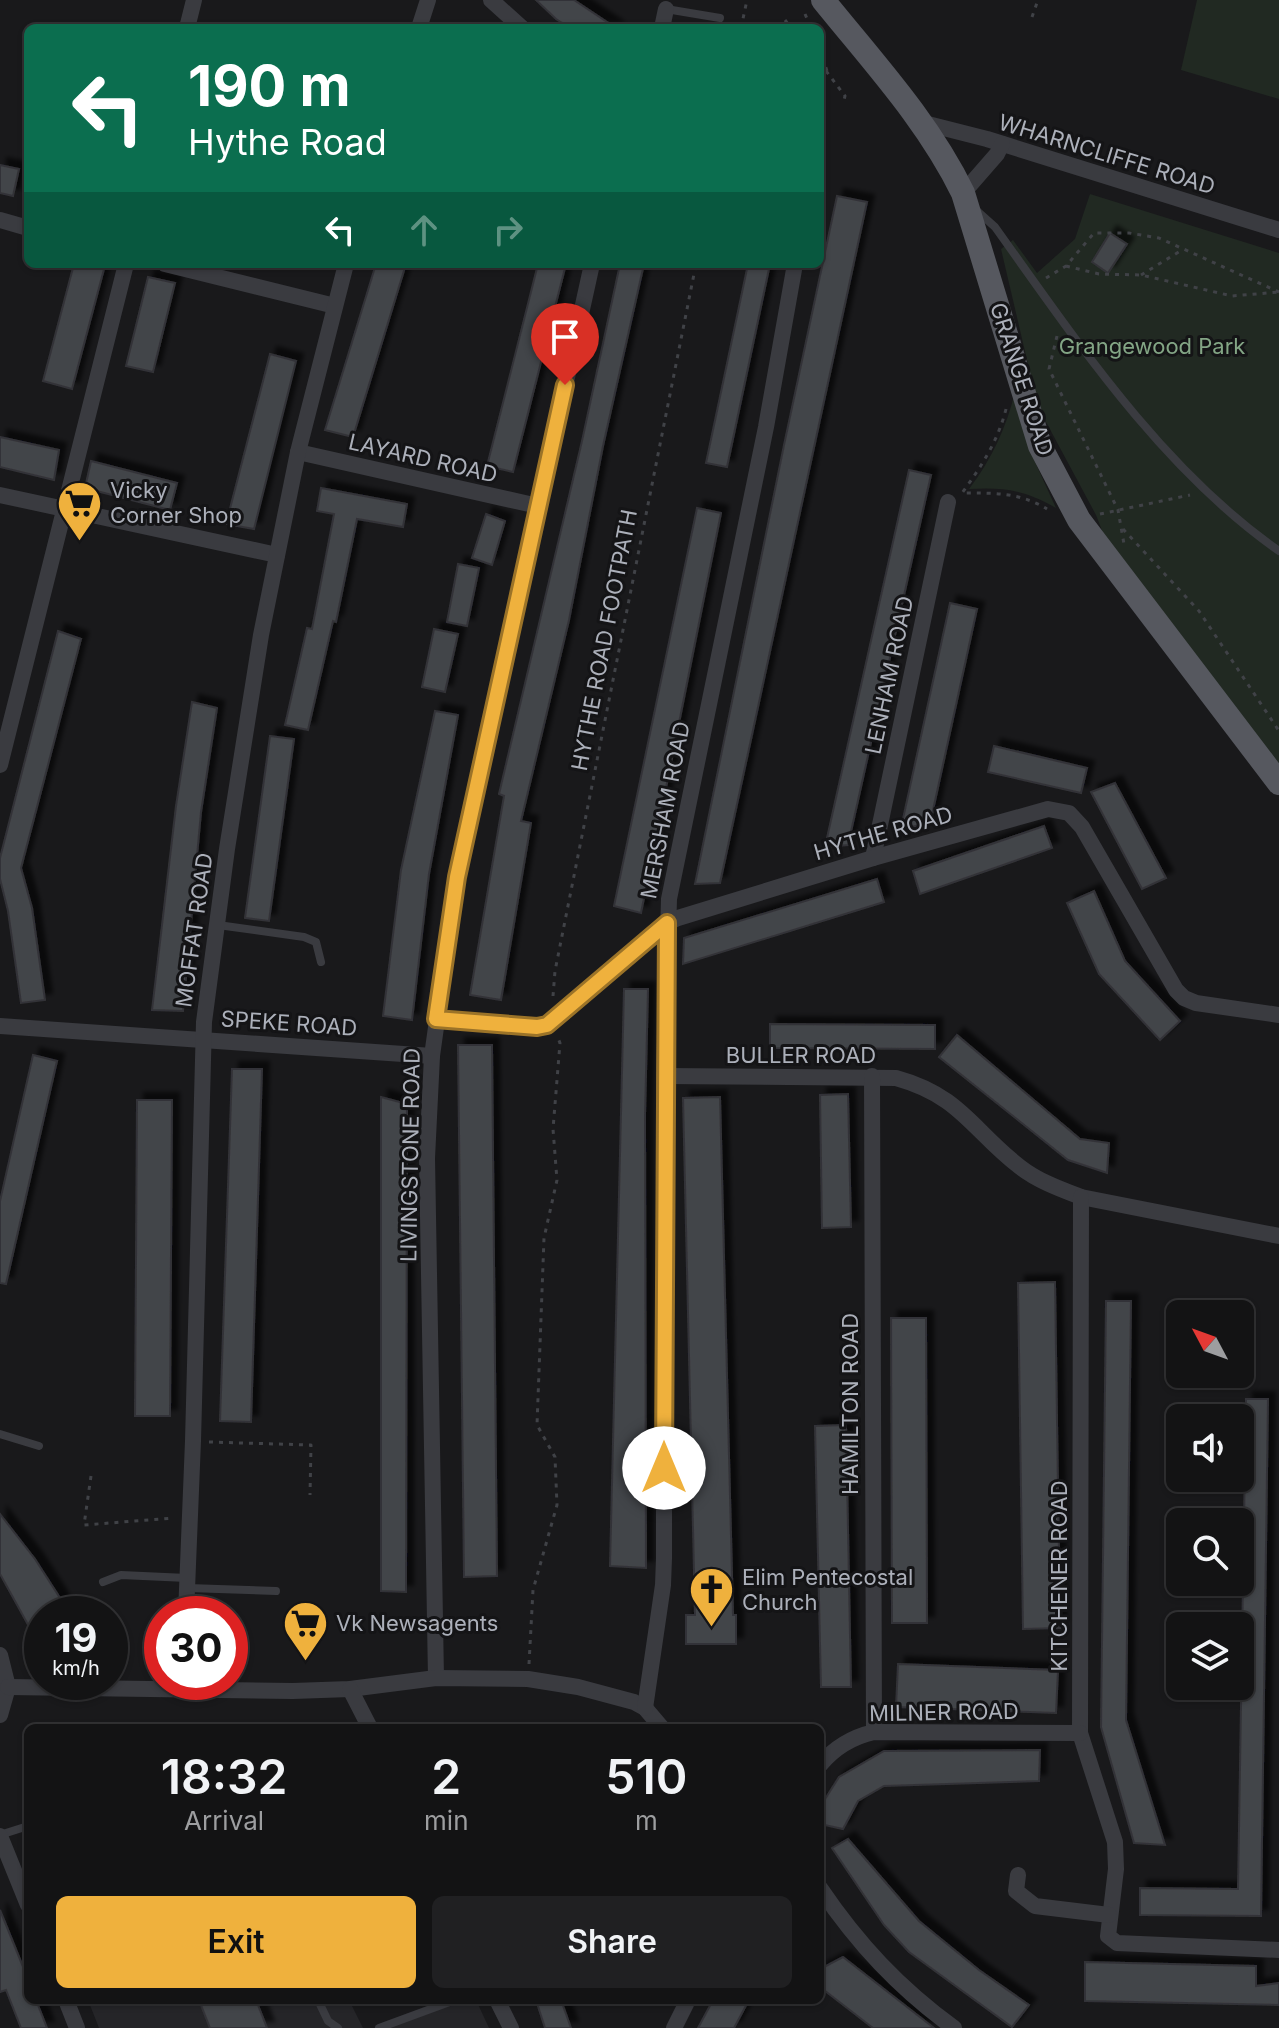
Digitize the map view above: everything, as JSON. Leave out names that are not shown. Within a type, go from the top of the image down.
[{"type":"main road","name":"GRANGE ROAD","points":[[823,0],[946,158],[965,197],[1040,446],[1079,520],[1279,783]]},
{"type":"street","points":[[188,24],[194,0]]},
{"type":"street","points":[[420,24],[428,0]]},
{"type":"street","points":[[491,0],[518,24]]},
{"type":"street","points":[[663,24],[666,9]]},
{"type":"street","name":"WHARNCLIFFE ROAD","points":[[920,122],[1002,144],[1279,230]]},
{"type":"street","points":[[965,197],[1002,144]]},
{"type":"street","points":[[0,220],[24,227]]},
{"type":"street","points":[[0,765],[6,723],[125,268]]},
{"type":"street","points":[[181,268],[335,306]]},
{"type":"street","name":"MOFFAT ROAD","points":[[187,1596],[204,1022],[240,763],[277,555],[298,452],[345,268]]},
{"type":"street","name":"LIVINGSTONE ROAD","points":[[436,1678],[427,1158],[436,1019],[457,877],[591,268]]},
{"type":"street","name":"MERSHAM ROAD","points":[[645,1708],[664,1558],[664,1076],[669,899],[766,427],[794,268]]},
{"type":"street","name":"LAYARD ROAD","points":[[298,452],[538,506]]},
{"type":"street","points":[[0,495],[277,555]]},
{"type":"street","name":"LENHAM ROAD","points":[[873,858],[948,502]]},
{"type":"street","name":"HYTHE ROAD","points":[[552,1022],[667,923],[687,914],[1048,809],[1069,813],[1082,827],[1176,990],[1184,998],[1196,1003],[1279,1015]]},
{"type":"street","points":[[436,1019],[537,1027],[552,1022]]},
{"type":"street","name":"SPEKE ROAD","points":[[0,1026],[432,1056]]},
{"type":"street","name":"BULLER ROAD","points":[[664,1076],[896,1078],[939,1094],[980,1128],[1019,1167],[1038,1179],[1081,1197],[1279,1236]]},
{"type":"street","name":"HAMILTON ROAD","points":[[872,1076],[874,1732]]},
{"type":"street","name":"KITCHENER ROAD","points":[[1081,1197],[1080,1733],[1115,1842],[1116,1869],[1108,1936],[1117,1943],[1279,1950]]},
{"type":"street","points":[[0,1655],[8,1687],[0,1715]]},
{"type":"street","points":[[248,1689],[350,1689],[436,1678],[528,1679],[603,1692],[645,1708],[659,1724]]},
{"type":"street","points":[[8,1687],[144,1685]]},
{"type":"street","points":[[350,1689],[368,1724]]},
{"type":"street","name":"MILNER ROAD","points":[[824,1760],[829,1753],[857,1736],[874,1732],[1080,1733]]},
{"type":"street","points":[[0,1836],[24,1895]]},
{"type":"street","points":[[1018,1875],[1016,1891],[1032,1904],[1109,1915]]},
{"type":"street","points":[[824,1893],[872,1958],[954,2028]]},
{"type":"street","points":[[68,2004],[77,2028]]},
{"type":"street","points":[[499,2004],[511,2028]]},
{"type":"street","points":[[674,2028],[686,2004]]},
{"type":"lane","points":[[666,9],[720,18]]},
{"type":"lane","points":[[965,197],[995,227],[1132,411],[1205,492],[1241,524],[1279,551]]},
{"type":"lane","points":[[218,925],[304,937],[316,942],[321,962]]},
{"type":"lane","points":[[0,1434],[39,1446]]},
{"type":"lane","points":[[103,1582],[121,1575],[276,1591]]},
{"type":"lane","points":[[0,1836],[24,1827]]},
{"type":"lane","points":[[320,2004],[328,2021],[338,2028]]},
{"type":"lane","points":[[379,2028],[444,2004]]},
{"type":"path","points":[[742,24],[747,0]]},
{"type":"path","points":[[1032,17],[1038,0]]},
{"type":"path","points":[[785,20],[788,24]]},
{"type":"path","points":[[824,58],[827,72]]},
{"type":"path","points":[[824,68],[845,96],[843,104]]},
{"type":"path","points":[[1036,284],[1066,266],[1094,233],[1129,233],[1159,238],[1279,292]]},
{"type":"path","points":[[1141,275],[1183,249]]},
{"type":"path","points":[[1066,266],[1099,274],[1141,275],[1232,296],[1279,292]]},
{"type":"path","name":"HYTHE ROAD FOOTPATH","points":[[528,1679],[533,1590],[557,1505],[555,1457],[537,1425],[544,1238],[557,1180],[553,1129],[560,1043],[551,1012],[555,971],[695,268]]},
{"type":"path","points":[[1061,317],[1049,369],[1118,510]]},
{"type":"path","points":[[1018,376],[1012,385],[1001,428],[980,469],[962,493],[994,493],[1028,498],[1058,515],[1079,520],[1205,492]]},
{"type":"path","points":[[1121,527],[1199,611],[1279,731]]},
{"type":"path","points":[[193,1441],[311,1445],[310,1495]]},
{"type":"path","points":[[91,1476],[84,1525],[155,1518],[190,1519]]},
{"type":"shaded area","points":[[90,2004],[351,2004],[363,2028],[99,2028]]},
{"type":"shaded area","points":[[435,2004],[478,2004],[489,2028],[375,2028]]},
{"type":"green space","points":[[1197,0],[1279,0],[1279,99],[1181,70]]},
{"type":"green space","name":"Grangewood Park","points":[[1090,194],[1279,253],[1279,768],[1108,546],[1096,515],[1038,407],[1001,249],[1013,240],[1037,273],[1075,239]]},
{"type":"green space","points":[[1015,392],[1030,451],[1056,508],[1014,491],[969,489],[997,443]]},
{"type":"building","points":[[536,0],[574,0],[610,24],[564,24]]},
{"type":"building","points":[[0,165],[19,169],[13,196],[0,193]]},
{"type":"building","points":[[837,196],[867,202],[720,883],[695,884],[784,445],[824,268]]},
{"type":"building","points":[[1110,233],[1127,244],[1108,273],[1092,262]]},
{"type":"building","points":[[73,268],[104,269],[72,389],[43,381]]},
{"type":"building","points":[[375,268],[405,268],[353,437],[325,430]]},
{"type":"building","points":[[537,268],[565,268],[513,472],[487,466]]},
{"type":"building","points":[[619,268],[643,268],[603,446],[569,620],[521,821],[531,823],[501,1000],[470,995],[504,796],[499,794]]},
{"type":"building","points":[[747,268],[769,268],[727,467],[706,463]]},
{"type":"building","points":[[148,277],[175,283],[153,372],[126,366]]},
{"type":"building","points":[[270,354],[296,361],[254,529],[226,524]]},
{"type":"building","points":[[0,437],[59,450],[54,480],[0,467]]},
{"type":"building","points":[[91,461],[177,483],[170,510],[85,488]]},
{"type":"building","points":[[909,470],[931,475],[848,845],[825,847]]},
{"type":"building","points":[[321,488],[407,504],[403,527],[357,519],[336,622],[333,621],[308,730],[285,725],[307,628],[312,629],[334,514],[317,511]]},
{"type":"building","points":[[697,508],[721,513],[641,913],[614,906]]},
{"type":"building","points":[[486,514],[505,521],[492,565],[472,558]]},
{"type":"building","points":[[458,564],[479,568],[467,626],[447,622]]},
{"type":"building","points":[[950,603],[977,609],[930,824],[901,828]]},
{"type":"building","points":[[434,629],[458,634],[445,692],[422,687]]},
{"type":"building","points":[[58,631],[81,639],[21,868],[32,908],[45,1000],[21,1003],[8,911],[0,879],[0,858]]},
{"type":"building","points":[[192,702],[217,708],[201,812],[183,1011],[152,1010],[176,806]]},
{"type":"building","points":[[435,711],[458,715],[429,874],[412,1020],[383,1016],[401,870]]},
{"type":"building","points":[[270,736],[294,739],[269,921],[245,918]]},
{"type":"building","points":[[994,746],[1087,768],[1081,793],[988,772]]},
{"type":"building","points":[[1115,783],[1166,878],[1142,889],[1091,792]]},
{"type":"building","points":[[1044,826],[1052,848],[920,894],[913,871]]},
{"type":"building","points":[[877,879],[884,902],[683,964],[684,938]]},
{"type":"building","points":[[1094,891],[1125,961],[1180,1021],[1160,1040],[1099,974],[1067,903]]},
{"type":"building","points":[[624,989],[648,989],[645,1116],[646,1568],[610,1566]]},
{"type":"building","points":[[770,1024],[935,1025],[935,1049],[770,1048]]},
{"type":"building","points":[[957,1035],[1080,1139],[1109,1143],[1107,1173],[1068,1160],[939,1057]]},
{"type":"building","points":[[458,1045],[492,1045],[497,1576],[464,1577]]},
{"type":"building","points":[[33,1055],[57,1061],[6,1284],[0,1283],[0,1201]]},
{"type":"building","points":[[232,1069],[262,1069],[251,1422],[220,1421]]},
{"type":"building","points":[[848,1094],[851,1227],[822,1228],[820,1095]]},
{"type":"building","points":[[381,1097],[407,1104],[406,1592],[381,1591]]},
{"type":"building","points":[[720,1097],[736,1644],[686,1644],[686,1615],[695,1615],[683,1098]]},
{"type":"building","points":[[137,1100],[172,1100],[170,1416],[135,1416]]},
{"type":"building","points":[[1055,1282],[1060,1628],[1023,1629],[1018,1283]]},
{"type":"building","points":[[1106,1301],[1131,1301],[1126,1720],[1165,1845],[1134,1843],[1101,1727]]},
{"type":"building","points":[[891,1318],[926,1318],[927,1623],[892,1623]]},
{"type":"building","points":[[1246,1399],[1268,1399],[1261,1916],[1140,1915],[1140,1888],[1238,1889],[1241,1700],[1254,1700],[1254,1612],[1243,1612],[1243,1596],[1254,1596],[1254,1508],[1244,1508],[1244,1492],[1254,1492],[1254,1404],[1246,1404]]},
{"type":"building","points":[[846,1425],[851,1687],[821,1687],[815,1426]]},
{"type":"building","points":[[0,1514],[59,1596],[24,1596],[24,1617],[0,1574]]},
{"type":"building","points":[[898,1664],[1058,1670],[1056,1713],[896,1707]]},
{"type":"building","points":[[1040,1750],[1039,1781],[884,1786],[858,1801],[843,1829],[824,1825],[824,1801],[839,1777],[884,1751]]},
{"type":"building","points":[[848,1839],[919,1921],[979,1970],[1029,2005],[1012,2027],[909,1952],[884,1925],[832,1848]]},
{"type":"building","points":[[0,1910],[24,1969],[24,2004],[38,2004],[47,2028],[21,2028],[6,1990],[0,1992]]},
{"type":"building","points":[[843,1957],[934,2028],[873,2028],[824,1990],[824,1967]]},
{"type":"building","points":[[1085,1962],[1256,1966],[1256,1986],[1279,1983],[1279,2005],[1085,2001]]},
{"type":"building","points":[[201,2004],[258,2004],[267,2028],[210,2028]]},
{"type":"building","points":[[537,2004],[562,2004],[571,2028],[545,2028]]},
{"type":"building","points":[[711,2004],[747,2004],[734,2028],[698,2028]]},
{"type":"place","name":"Vicky Corner Shop","points":[[79,542]]},
{"type":"place","name":"Elim Pentecostal Church","points":[[711,1629]]},
{"type":"place","name":"Vk Newsagents","points":[[305,1662]]},
{"type":"route","points":[[565,385],[457,877],[436,1019],[537,1027],[547,1025],[667,923],[664,1468]]}]
